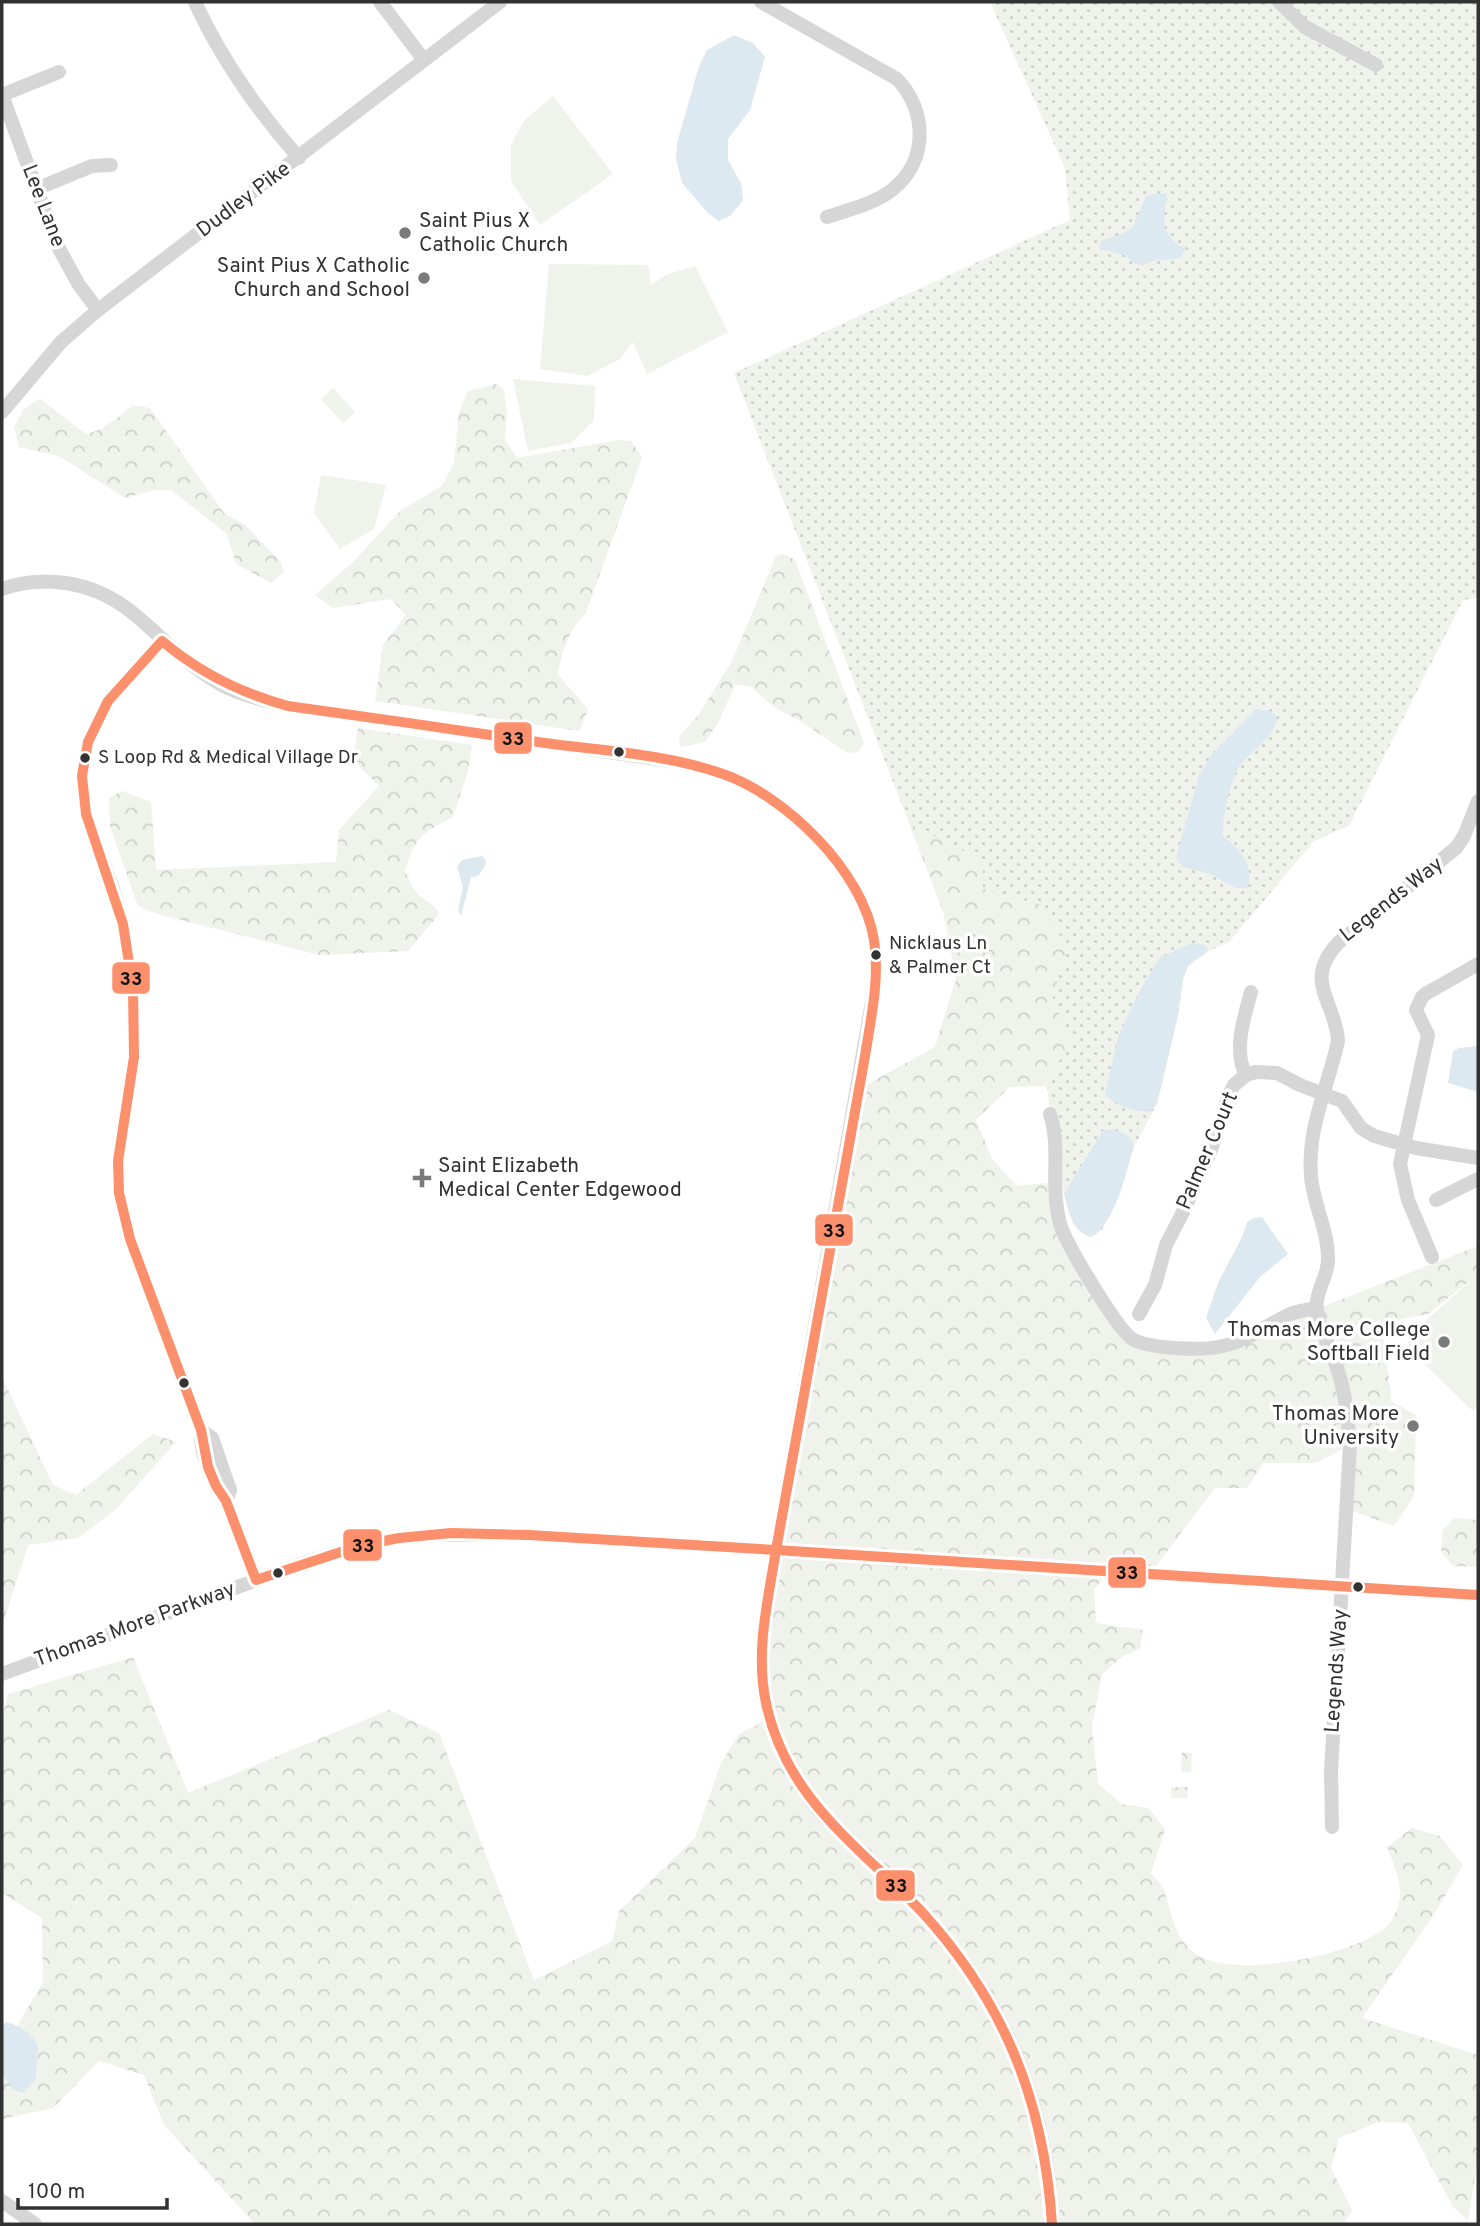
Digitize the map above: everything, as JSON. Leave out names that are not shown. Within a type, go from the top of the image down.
[{"type":"street","points":[[195,2],[211,37],[233,71],[299,158]]},
{"type":"street","points":[[380,2],[424,60]]},
{"type":"street","name":"Dudley Pike","points":[[2,412],[61,342],[98,310],[500,2]]},
{"type":"street","points":[[761,2],[897,79],[909,92],[918,111],[921,135],[919,149],[915,162],[903,180],[883,195],[827,218]]},
{"type":"street","points":[[1279,2],[1312,32],[1376,65]]},
{"type":"street","name":"Lee Lane","points":[[60,72],[2,95],[65,261],[98,310]]},
{"type":"street","points":[[36,189],[92,166],[111,165]]},
{"type":"street","points":[[2,589],[40,581],[62,582],[98,592],[125,607],[213,680],[241,693],[288,706],[664,760],[726,775],[764,794],[799,821],[845,874],[870,922],[875,947],[875,985],[762,1632],[761,1665],[769,1719],[789,1768],[818,1810],[930,1922],[974,1977],[999,2018],[1033,2104],[1049,2187],[1052,2224]]},
{"type":"street","points":[[162,640],[108,701],[88,742],[82,776],[86,814],[123,924],[133,989],[134,1057],[118,1161],[119,1193],[130,1239],[201,1430],[200,1442],[218,1492],[226,1501],[256,1580]]},
{"type":"street","name":"Legends Way","points":[[1332,1827],[1331,1771],[1350,1445],[1347,1407],[1338,1371],[1319,1323],[1316,1308],[1328,1259],[1310,1173],[1312,1138],[1338,1041],[1338,1032],[1321,982],[1323,965],[1328,954],[1357,927],[1456,848],[1464,836],[1478,801]]},
{"type":"street","points":[[1432,1257],[1401,1176],[1400,1154],[1405,1145],[1429,1035],[1416,1010],[1427,993],[1478,964]]},
{"type":"street","points":[[1246,1075],[1240,1060],[1251,992]]},
{"type":"street","name":"Palmer Court","points":[[1139,1314],[1155,1285],[1166,1245],[1184,1212],[1211,1150],[1228,1096],[1234,1085],[1246,1075],[1256,1072],[1277,1073],[1342,1101],[1365,1132],[1405,1145],[1478,1158]]},
{"type":"street","points":[[1050,1114],[1056,1149],[1056,1206],[1061,1226],[1074,1254],[1130,1337],[1162,1346],[1217,1348],[1242,1340],[1292,1314],[1316,1308]]},
{"type":"street","points":[[1436,1200],[1478,1179]]},
{"type":"street","name":"Thomas More Parkway","points":[[2,1674],[303,1563],[369,1543],[423,1535],[525,1535],[1478,1595]]},
{"type":"street","points":[[2,2201],[35,2224]]},
{"type":"green space","points":[[990,2],[1478,2],[1478,598],[1463,600],[1349,826],[1314,841],[1229,942],[1208,951],[1188,966],[1157,1104],[1135,1145],[1110,1215],[1101,1231],[1091,1237],[1083,1234],[1073,1224],[1064,1194],[1050,1114],[1045,1065],[1007,1075],[734,373],[1070,220],[1065,168]]},
{"type":"green space","points":[[553,96],[613,174],[540,225],[511,181],[511,145],[524,121]]},
{"type":"green space","points":[[549,264],[648,265],[651,285],[668,274],[695,266],[728,332],[647,374],[633,342],[620,359],[587,376],[540,369]]},
{"type":"green space","points":[[513,379],[595,386],[594,420],[571,443],[528,451]]},
{"type":"green space","points":[[496,384],[504,390],[507,414],[505,440],[517,458],[619,440],[631,441],[642,457],[586,613],[571,633],[560,665],[558,674],[588,710],[579,731],[375,701],[383,645],[406,615],[391,599],[333,608],[315,595],[352,563],[401,510],[442,486],[454,463],[459,412],[468,391]]},
{"type":"green space","points":[[333,388],[355,412],[343,423],[321,399]]},
{"type":"green space","points":[[40,399],[86,434],[105,426],[133,405],[150,408],[224,513],[245,525],[280,561],[284,571],[271,583],[236,564],[227,534],[171,490],[154,490],[125,498],[59,456],[19,447],[14,427],[24,409]]},
{"type":"green space","points":[[321,475],[386,485],[374,529],[340,549],[314,513]]},
{"type":"green space","points":[[785,554],[795,560],[864,743],[858,752],[847,753],[802,722],[774,707],[750,686],[735,685],[718,723],[705,742],[680,747],[679,737],[699,714],[732,661],[776,556]]},
{"type":"green space","points":[[358,728],[472,745],[468,771],[453,817],[422,836],[413,849],[405,870],[415,891],[439,914],[408,951],[319,955],[157,914],[138,906],[110,826],[109,798],[122,791],[151,802],[156,870],[336,862],[339,830],[379,786],[353,760]]},
{"type":"green space","points":[[909,823],[983,861],[983,889],[1042,905],[1067,947],[1052,1000],[1071,1037],[1047,1086],[1010,1087],[976,1120],[992,1159],[1017,1186],[1056,1182],[1061,1226],[1130,1337],[1217,1348],[1478,1246],[1477,1275],[1428,1314],[1381,1323],[1392,1402],[1416,1415],[1414,1496],[1394,1526],[1347,1509],[1350,1445],[1316,1463],[1263,1463],[1247,1488],[1215,1488],[1150,1574],[1108,1572],[1094,1589],[1096,1623],[1143,1630],[1140,1649],[1124,1655],[1102,1674],[1092,1726],[1098,1784],[1122,1804],[1148,1808],[1165,1829],[1151,1873],[1164,1890],[1180,1936],[1192,1951],[1201,1957],[1219,1963],[1268,1964],[1324,1954],[1371,1937],[1389,1924],[1400,1897],[1398,1880],[1387,1847],[1412,1828],[1440,1836],[1463,1865],[1433,1916],[1362,2018],[1478,2055],[1478,2160],[1468,2221],[1453,2207],[1408,2123],[1378,2122],[1339,2138],[1331,2168],[1352,2210],[1344,2224],[255,2224],[164,2125],[144,2075],[99,2061],[53,2108],[2,2119],[2,2048],[43,1982],[42,1918],[2,1893],[2,1720],[8,1694],[133,1657],[188,1793],[389,1710],[439,1733],[534,1980],[612,1941],[619,1911],[695,1838],[721,1763],[739,1734],[769,1719],[761,1665],[857,1090],[935,1047],[956,979],[943,911]]},
{"type":"green space","name":"Thomas More College Softball Field","points":[[1477,1275],[1478,1406],[1473,1411],[1409,1349],[1409,1336]]},
{"type":"green space","points":[[2,1377],[53,1485],[76,1495],[153,1434],[176,1442],[115,1510],[78,1538],[28,1545],[2,1626]]},
{"type":"green space","points":[[1454,1518],[1478,1520],[1478,1567],[1453,1566],[1441,1552],[1443,1530]]},
{"type":"green space","points":[[1182,1752],[1192,1753],[1191,1772],[1181,1771]]},
{"type":"green space","points":[[1171,1787],[1188,1787],[1187,1798],[1171,1798]]},
{"type":"shaded area","points":[[734,35],[753,43],[765,57],[750,110],[728,139],[728,160],[741,183],[743,200],[730,216],[719,221],[708,213],[682,183],[676,159],[677,143],[699,66],[707,50]]},
{"type":"shaded area","points":[[1167,194],[1164,220],[1167,232],[1185,249],[1180,258],[1152,261],[1143,265],[1136,264],[1124,255],[1100,249],[1101,241],[1132,228],[1146,196]]},
{"type":"shaded area","points":[[1256,709],[1271,711],[1277,718],[1271,733],[1236,771],[1228,799],[1222,835],[1240,852],[1249,872],[1247,888],[1236,888],[1208,873],[1183,867],[1176,858],[1199,775],[1212,754]]},
{"type":"shaded area","points":[[482,856],[486,860],[485,866],[478,876],[471,877],[461,916],[458,910],[463,887],[457,867],[462,860]]},
{"type":"shaded area","points":[[1192,943],[1205,945],[1208,951],[1188,966],[1183,979],[1178,1015],[1157,1104],[1149,1112],[1125,1107],[1105,1094],[1119,1034],[1159,958]]},
{"type":"shaded area","points":[[1478,1046],[1478,1092],[1448,1083],[1453,1051]]},
{"type":"shaded area","points":[[1103,1130],[1122,1132],[1134,1145],[1113,1209],[1100,1230],[1091,1237],[1075,1225],[1064,1194]]},
{"type":"shaded area","points":[[1262,1217],[1288,1254],[1260,1277],[1215,1334],[1206,1318],[1218,1283],[1247,1222]]},
{"type":"shaded area","points":[[6,2022],[25,2031],[38,2047],[36,2079],[23,2093],[16,2091],[2,2075],[2,2024]]},
{"type":"transit line","name":"33","points":[[162,641],[221,681],[288,706],[635,754],[723,774],[772,800],[796,818],[818,839],[855,888],[867,914],[876,954],[872,1013],[776,1550],[451,1533],[362,1545],[256,1580],[226,1501],[208,1467],[201,1430],[130,1239],[119,1193],[118,1161],[134,1057],[133,989],[123,924],[86,814],[82,776],[88,742],[108,701],[162,641]]},
{"type":"transit line","name":"33","points":[[776,1550],[1478,1595]]},
{"type":"transit line","name":"33","points":[[776,1550],[762,1645],[763,1684],[776,1737],[790,1767],[808,1794],[850,1842],[922,1912],[976,1982],[997,2019],[1015,2056],[1029,2096],[1048,2179],[1052,2224]]},
{"type":"place","name":"Saint Pius X Catholic Church","points":[[405,233]]},
{"type":"place","name":"Saint Pius X Catholic Church and School","points":[[424,278]]},
{"type":"place","name":"S Loop Rd & Medical Village Dr","points":[[85,758]]},
{"type":"place","name":"Nicklaus Ln & Palmer Ct","points":[[876,955]]},
{"type":"place","name":"Saint Elizabeth Medical Center Edgewood","points":[[422,1178]]},
{"type":"place","name":"Thomas More College Softball Field","points":[[1444,1342]]},
{"type":"place","name":"Thomas More University","points":[[1413,1426]]}]
